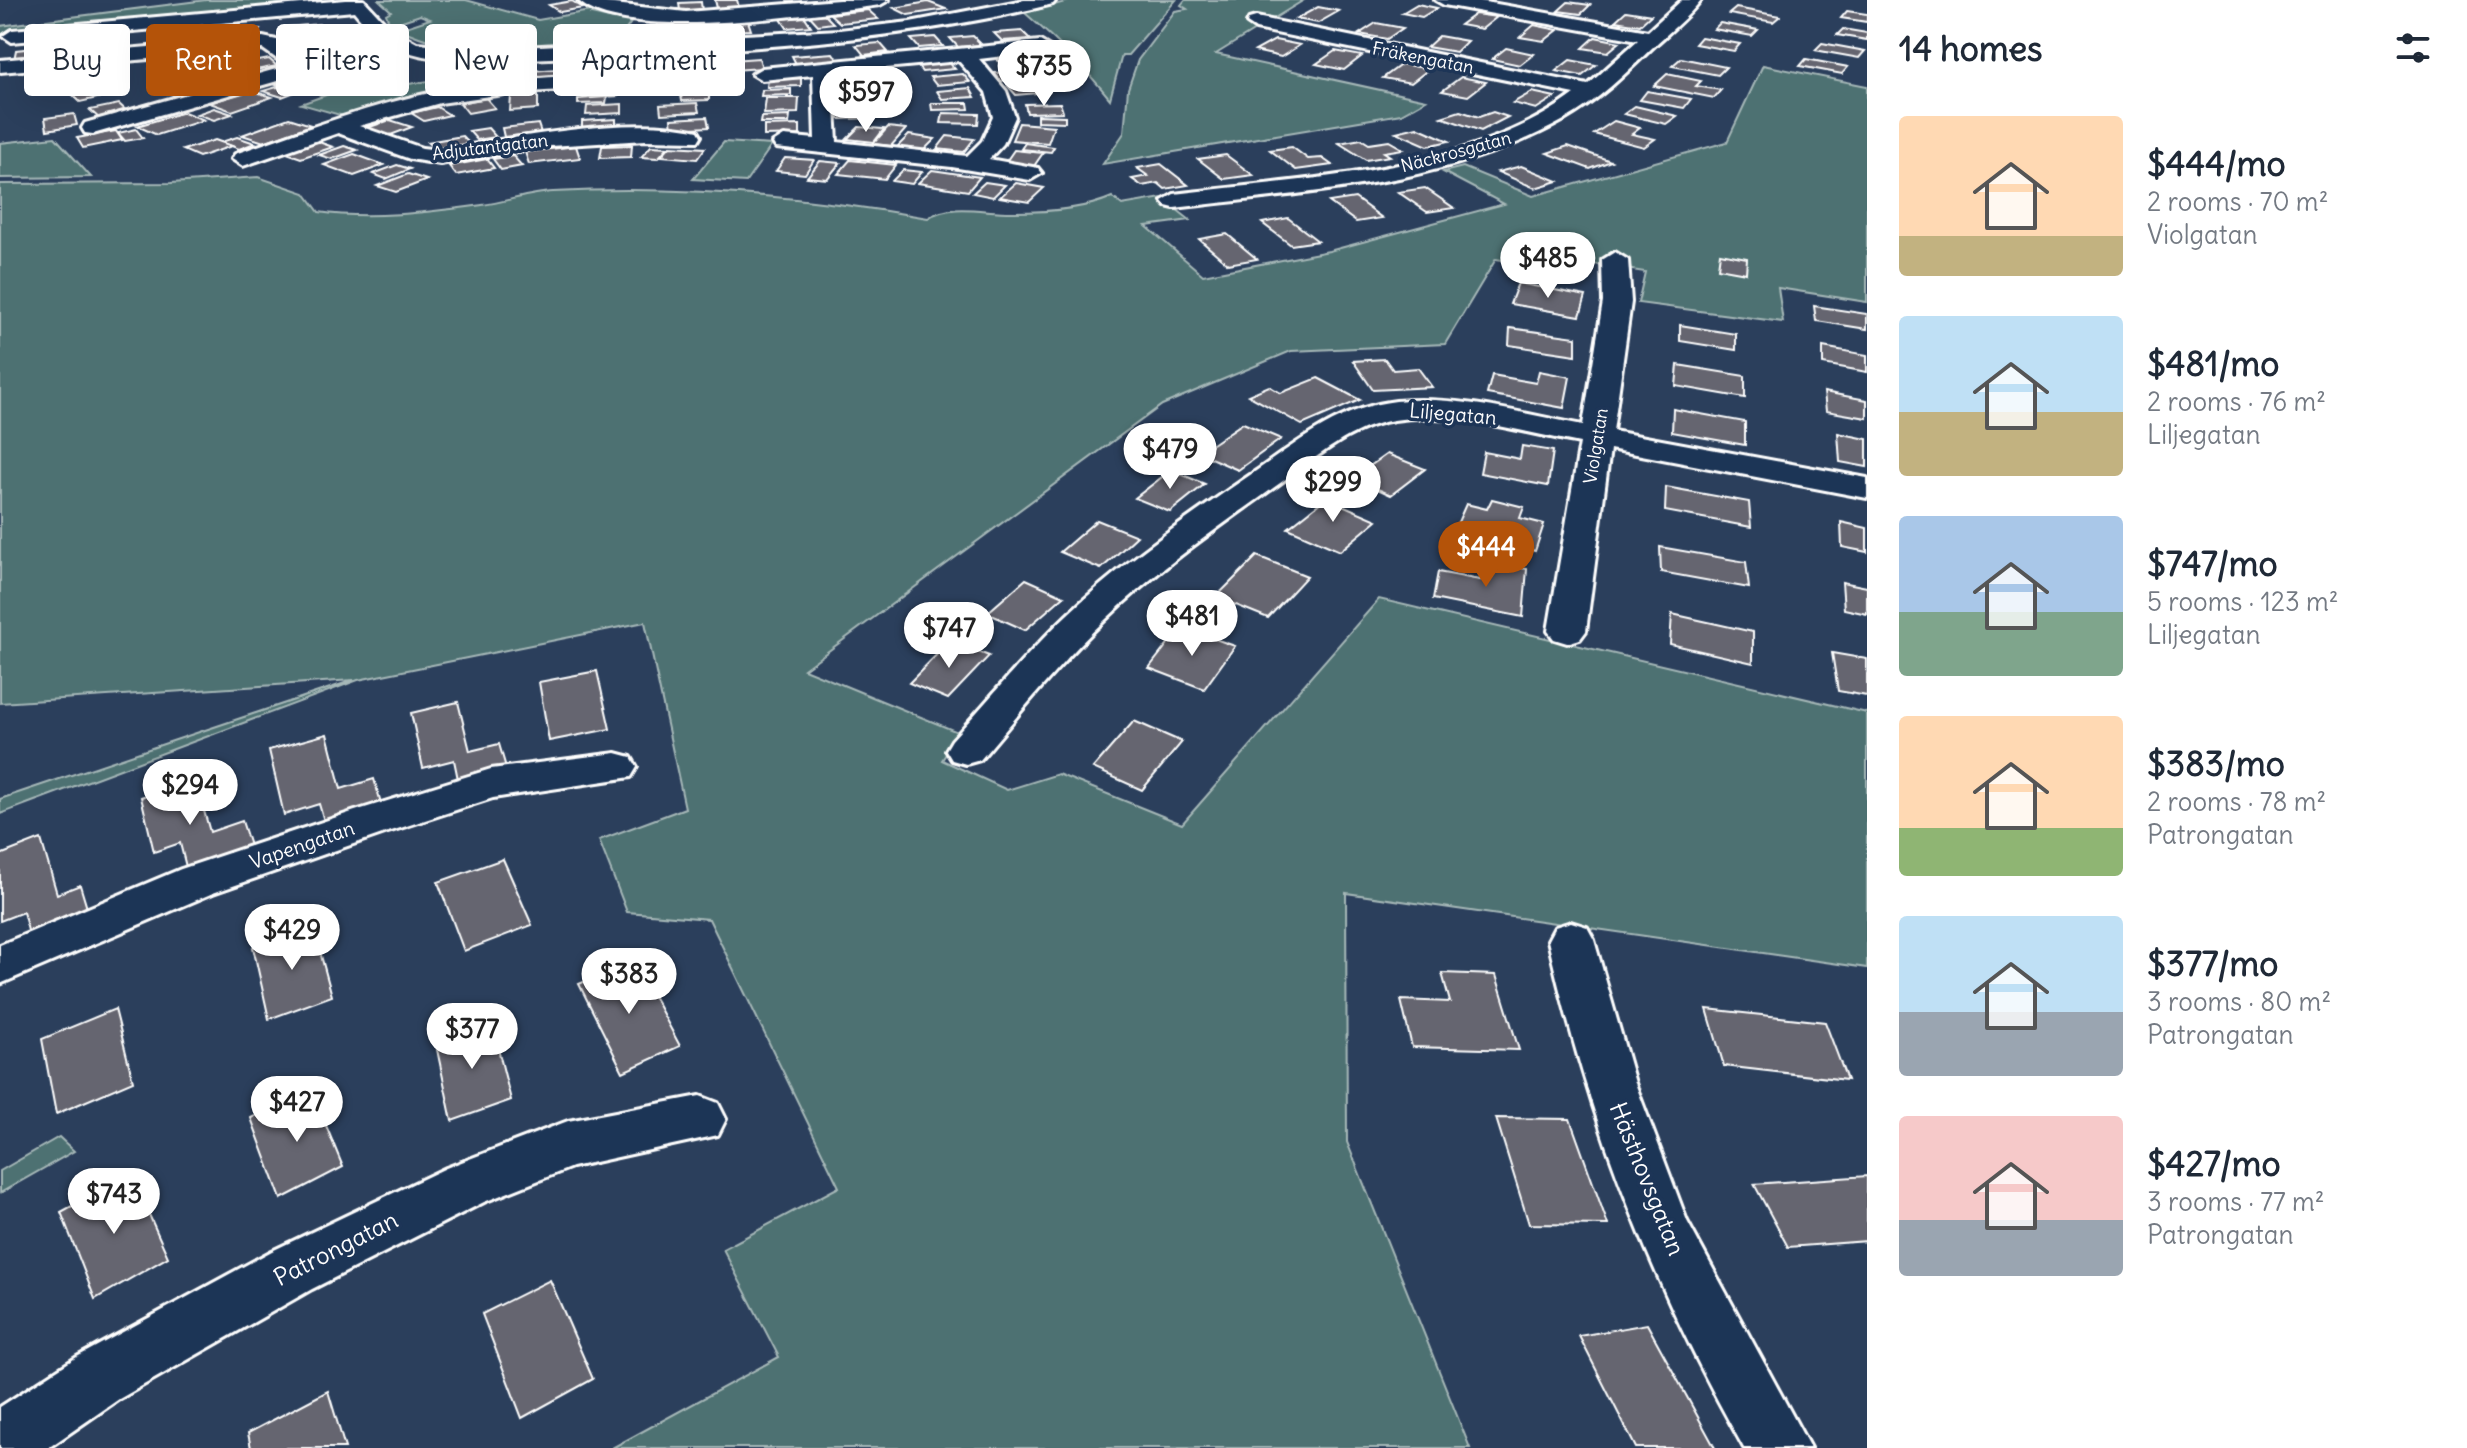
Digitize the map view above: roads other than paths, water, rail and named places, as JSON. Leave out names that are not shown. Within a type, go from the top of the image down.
[{"type":"street","points":[[587,0],[604,8],[639,16],[880,0]]},
{"type":"street","points":[[745,41],[887,31],[1014,3],[1047,0]]},
{"type":"street","points":[[1444,0],[1650,37]]},
{"type":"street","name":"Näckrosgatan","points":[[1174,201],[1376,173],[1462,154],[1541,125],[1589,91],[1692,0]]},
{"type":"street","points":[[0,38],[356,2],[388,39],[438,53],[483,55],[553,52]]},
{"type":"street","points":[[757,6],[769,39]]},
{"type":"street","points":[[136,71],[151,23]]},
{"type":"street","name":"Fräkengatan","points":[[1256,23],[1589,91]]},
{"type":"street","points":[[887,31],[911,58]]},
{"type":"street","points":[[0,66],[136,71],[270,43],[276,48]]},
{"type":"street","points":[[762,74],[823,71],[911,58],[1040,47]]},
{"type":"street","points":[[964,54],[996,91],[1004,117],[992,144],[973,163]]},
{"type":"street","points":[[136,71],[176,106]]},
{"type":"street","points":[[823,71],[826,146]]},
{"type":"street","points":[[93,128],[276,76]]},
{"type":"street","points":[[243,159],[387,110],[451,95],[553,85]]},
{"type":"street","points":[[646,96],[648,118]]},
{"type":"street","name":"Adjutantgatan","points":[[339,126],[418,154],[440,157],[550,139],[648,118],[690,136]]},
{"type":"street","points":[[784,143],[973,163],[1030,173]]},
{"type":"street","name":"Violgatan","points":[[1567,631],[1617,302],[1615,260]]},
{"type":"street","name":"Liljegatan","points":[[966,750],[1058,645],[1095,609],[1208,519],[1331,433],[1372,415],[1428,409],[1598,435],[1867,488]]},
{"type":"street","name":"Vapengatan","points":[[0,965],[197,881],[370,822],[491,784],[616,767]]},
{"type":"street","name":"Hästhovsgatan","points":[[1571,940],[1594,1040],[1661,1225],[1736,1374],[1779,1448]]},
{"type":"street","name":"Patrongatan","points":[[0,1444],[98,1378],[278,1278],[465,1185],[568,1144],[700,1119]]}]
